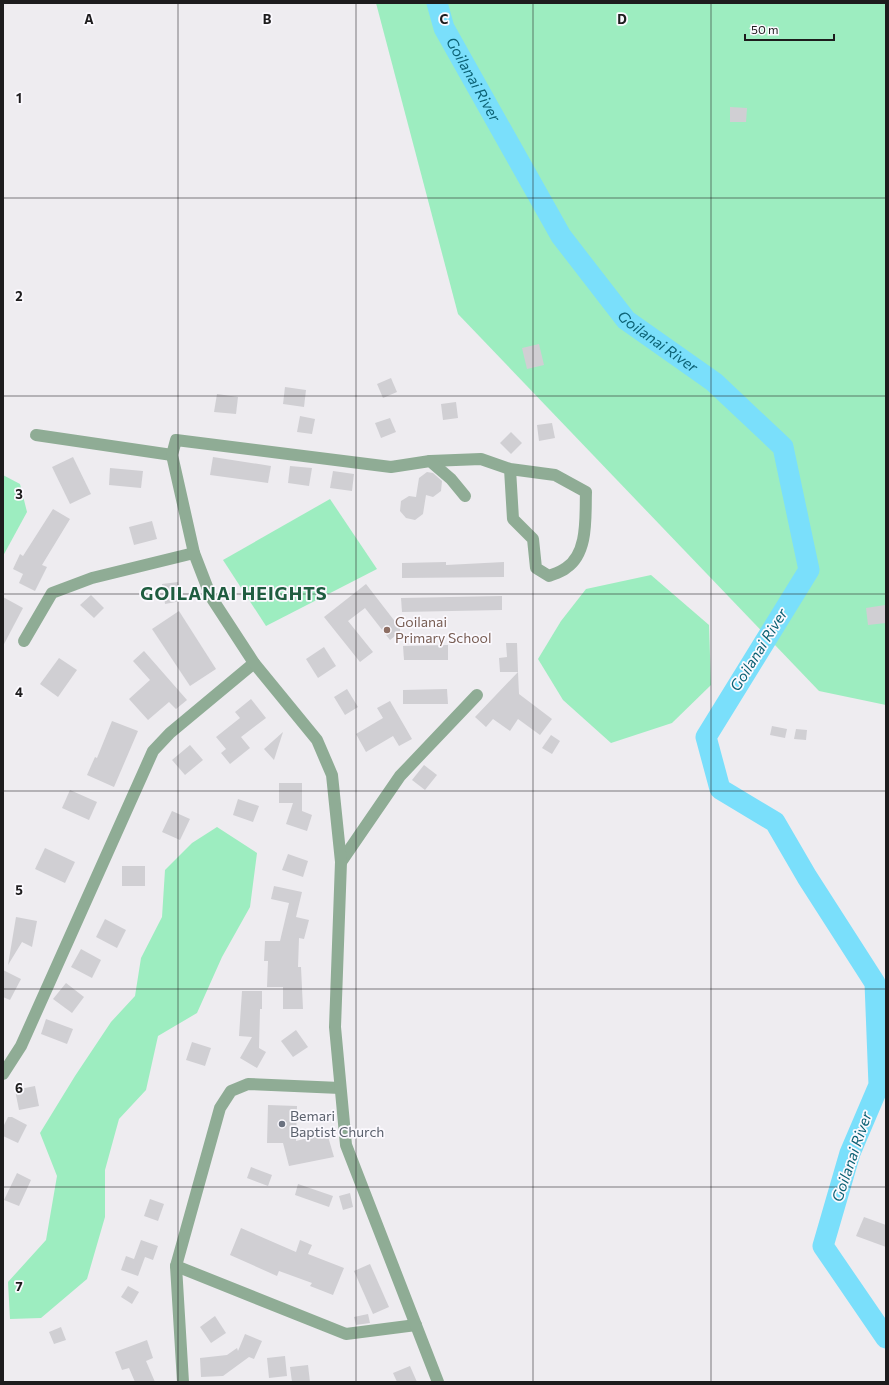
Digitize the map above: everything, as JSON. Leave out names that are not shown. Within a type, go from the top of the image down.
[{"type":"street","points":[[36,435],[172,455]]},
{"type":"street","points":[[438,1382],[346,1145],[334,1027],[341,862],[332,775],[317,740],[254,663],[211,597],[194,553],[172,455],[176,440],[391,468],[430,461],[481,459],[510,469],[555,475],[586,492],[584,527],[579,554],[567,568],[549,576],[536,568],[533,539],[513,519],[510,469]]},
{"type":"street","points":[[430,461],[451,479],[465,496]]},
{"type":"street","points":[[24,641],[52,593],[92,578],[194,553]]},
{"type":"street","points":[[3,1074],[21,1046],[153,751],[170,733],[254,663]]},
{"type":"street","points":[[341,862],[400,776],[477,695]]},
{"type":"street","points":[[183,1382],[176,1266],[220,1108],[231,1091],[248,1084],[340,1088]]},
{"type":"street","points":[[176,1266],[346,1334],[416,1325]]},
{"type":"green space","points":[[376,3],[886,3],[886,705],[819,691],[458,314]]},
{"type":"green space","points":[[3,475],[20,484],[27,512],[3,556]]},
{"type":"green space","points":[[330,499],[377,569],[266,626],[223,560]]},
{"type":"green space","points":[[651,575],[709,625],[711,685],[672,723],[611,743],[563,700],[538,659],[561,621],[586,589]]},
{"type":"green space","points":[[217,827],[257,853],[250,907],[222,957],[197,1013],[158,1036],[146,1090],[119,1119],[105,1170],[105,1217],[87,1279],[41,1318],[10,1319],[8,1282],[46,1240],[57,1176],[40,1133],[75,1076],[111,1022],[135,996],[141,958],[162,917],[165,870],[192,843]]},
{"type":"building","points":[[730,107],[747,108],[746,122],[730,122]]},
{"type":"building","points":[[539,344],[544,365],[527,369],[522,348]]},
{"type":"building","points":[[391,378],[397,392],[383,398],[377,384]]},
{"type":"building","points":[[285,387],[306,390],[304,407],[283,404]]},
{"type":"building","points":[[217,394],[238,397],[236,414],[214,412]]},
{"type":"building","points":[[456,402],[458,418],[443,420],[441,404]]},
{"type":"building","points":[[300,416],[315,419],[312,434],[297,432]]},
{"type":"building","points":[[390,418],[396,432],[381,438],[375,423]]},
{"type":"building","points":[[552,423],[555,438],[539,441],[537,425]]},
{"type":"building","points":[[511,432],[522,443],[511,454],[500,443]]},
{"type":"building","points":[[73,457],[91,494],[70,504],[52,467]]},
{"type":"building","points":[[213,457],[271,466],[268,483],[210,475]]},
{"type":"building","points":[[290,466],[312,468],[309,486],[288,483]]},
{"type":"building","points":[[110,468],[143,471],[141,488],[109,485]]},
{"type":"building","points":[[333,471],[354,474],[352,491],[330,488]]},
{"type":"building","points":[[427,472],[433,473],[442,481],[441,491],[433,497],[426,495],[423,514],[415,520],[406,518],[400,511],[401,501],[409,496],[416,497],[419,478]]},
{"type":"building","points":[[53,509],[70,519],[42,565],[47,567],[35,591],[19,583],[23,574],[13,569],[20,554],[23,556]]},
{"type":"building","points":[[152,521],[157,539],[134,545],[129,527]]},
{"type":"building","points":[[446,562],[446,565],[504,562],[504,577],[402,578],[402,563]]},
{"type":"building","points":[[178,582],[181,601],[165,604],[162,584]]},
{"type":"building","points":[[366,584],[400,628],[400,632],[390,640],[365,608],[348,621],[373,652],[360,662],[324,617]]},
{"type":"building","points":[[91,595],[104,608],[94,618],[80,605]]},
{"type":"building","points":[[502,596],[502,610],[402,612],[401,598]]},
{"type":"building","points":[[3,597],[23,608],[3,646]]},
{"type":"building","points":[[885,605],[886,623],[868,625],[866,608]]},
{"type":"building","points":[[179,611],[216,669],[190,686],[152,629]]},
{"type":"building","points":[[506,643],[517,643],[518,672],[500,672],[499,658],[507,657]]},
{"type":"building","points":[[448,645],[448,660],[404,660],[403,646]]},
{"type":"building","points":[[324,647],[336,666],[318,678],[306,659]]},
{"type":"building","points":[[144,651],[187,700],[176,709],[169,702],[148,720],[129,699],[150,680],[133,661]]},
{"type":"building","points":[[59,658],[77,670],[58,697],[40,684]]},
{"type":"building","points":[[518,672],[519,694],[552,719],[540,735],[518,719],[510,731],[493,719],[486,727],[475,717]]},
{"type":"building","points":[[347,689],[358,707],[345,715],[334,697]]},
{"type":"building","points":[[447,689],[448,704],[403,704],[403,690]]},
{"type":"building","points":[[251,699],[266,718],[241,737],[250,748],[230,764],[221,753],[226,749],[216,737],[240,718],[235,712]]},
{"type":"building","points":[[390,701],[412,739],[399,746],[393,736],[366,752],[356,734],[383,718],[377,708]]},
{"type":"building","points":[[112,721],[138,731],[114,787],[87,775],[95,757],[97,758]]},
{"type":"building","points":[[772,726],[787,729],[785,738],[770,735]]},
{"type":"building","points":[[796,729],[807,730],[806,740],[794,739]]},
{"type":"building","points":[[283,732],[274,760],[264,749]]},
{"type":"building","points":[[551,735],[560,741],[552,754],[542,748]]},
{"type":"building","points":[[190,745],[203,760],[185,775],[172,760]]},
{"type":"building","points":[[424,765],[437,775],[425,790],[412,780]]},
{"type":"building","points":[[279,783],[302,783],[302,811],[312,815],[307,831],[286,824],[293,803],[279,803]]},
{"type":"building","points":[[70,790],[97,802],[89,820],[62,808]]},
{"type":"building","points":[[238,799],[259,806],[253,822],[233,815]]},
{"type":"building","points":[[172,811],[190,819],[180,840],[162,832]]},
{"type":"building","points":[[45,848],[75,862],[65,883],[35,869]]},
{"type":"building","points":[[288,854],[308,861],[303,877],[282,870]]},
{"type":"building","points":[[122,866],[145,866],[145,886],[122,886]]},
{"type":"building","points":[[274,886],[302,892],[296,917],[309,920],[304,939],[299,938],[298,967],[301,967],[303,1009],[283,1009],[283,987],[267,987],[268,961],[264,961],[265,941],[280,941],[289,903],[271,899]]},
{"type":"building","points":[[16,917],[37,921],[32,947],[22,942],[8,965]]},
{"type":"building","points":[[105,919],[126,930],[117,948],[96,937]]},
{"type":"building","points":[[81,949],[101,960],[92,978],[71,967]]},
{"type":"building","points":[[3,970],[21,979],[10,1000],[3,997]]},
{"type":"building","points":[[66,983],[84,997],[72,1013],[53,999]]},
{"type":"building","points":[[242,991],[262,991],[259,1048],[266,1052],[257,1068],[240,1058],[252,1037],[239,1036]]},
{"type":"building","points":[[46,1019],[73,1029],[67,1044],[41,1034]]},
{"type":"building","points":[[296,1030],[308,1047],[293,1057],[281,1041]]},
{"type":"building","points":[[192,1042],[211,1048],[205,1066],[186,1060]]},
{"type":"building","points":[[35,1086],[39,1106],[19,1110],[15,1090]]},
{"type":"building","points":[[268,1105],[297,1106],[296,1141],[327,1133],[334,1157],[289,1166],[283,1143],[267,1143]]},
{"type":"building","points":[[8,1117],[12,1117],[27,1125],[18,1143],[3,1136],[3,1127]]},
{"type":"building","points":[[251,1167],[272,1175],[268,1186],[247,1178]]},
{"type":"building","points":[[17,1173],[31,1180],[19,1206],[4,1200]]},
{"type":"building","points":[[298,1184],[333,1196],[329,1207],[295,1195]]},
{"type":"building","points":[[350,1193],[353,1207],[343,1210],[339,1196]]},
{"type":"building","points":[[150,1199],[164,1204],[158,1221],[144,1216]]},
{"type":"building","points":[[864,1217],[886,1225],[886,1247],[856,1236]]},
{"type":"building","points":[[241,1228],[296,1252],[300,1240],[312,1245],[308,1254],[344,1268],[333,1295],[310,1286],[312,1283],[279,1271],[277,1276],[230,1255]]},
{"type":"building","points":[[141,1240],[158,1246],[153,1260],[145,1257],[138,1276],[121,1270],[126,1256],[134,1259]]},
{"type":"building","points":[[370,1264],[389,1307],[373,1314],[354,1271]]},
{"type":"building","points":[[128,1286],[139,1292],[132,1304],[121,1297]]},
{"type":"building","points":[[368,1314],[370,1323],[356,1325],[354,1317]]},
{"type":"building","points":[[215,1316],[226,1333],[211,1343],[200,1327]]},
{"type":"building","points":[[61,1327],[66,1340],[54,1344],[49,1332]]},
{"type":"building","points":[[245,1334],[262,1341],[254,1359],[249,1357],[223,1376],[201,1377],[200,1358],[227,1355],[237,1348],[238,1351]]},
{"type":"building","points":[[147,1340],[153,1358],[146,1361],[155,1382],[135,1382],[129,1368],[122,1370],[115,1352]]},
{"type":"building","points":[[285,1356],[287,1376],[269,1378],[267,1358]]},
{"type":"building","points":[[308,1365],[310,1382],[292,1382],[290,1367]]},
{"type":"building","points":[[410,1366],[417,1382],[397,1382],[393,1373]]},
{"type":"waterway","name":"Goilanai River","points":[[437,3],[444,28],[561,236],[626,320],[714,382],[783,447],[809,570],[706,737],[720,789],[775,822],[807,877],[875,983],[879,1085],[850,1153],[823,1246],[886,1338]]},
{"type":"place","name":"Goilanai Primary School","points":[[387,630]]},
{"type":"place","name":"Bemari Baptist Church","points":[[282,1124]]},
{"type":"district","name":"GOILANAI HEIGHTS","points":[[234,594]]}]
